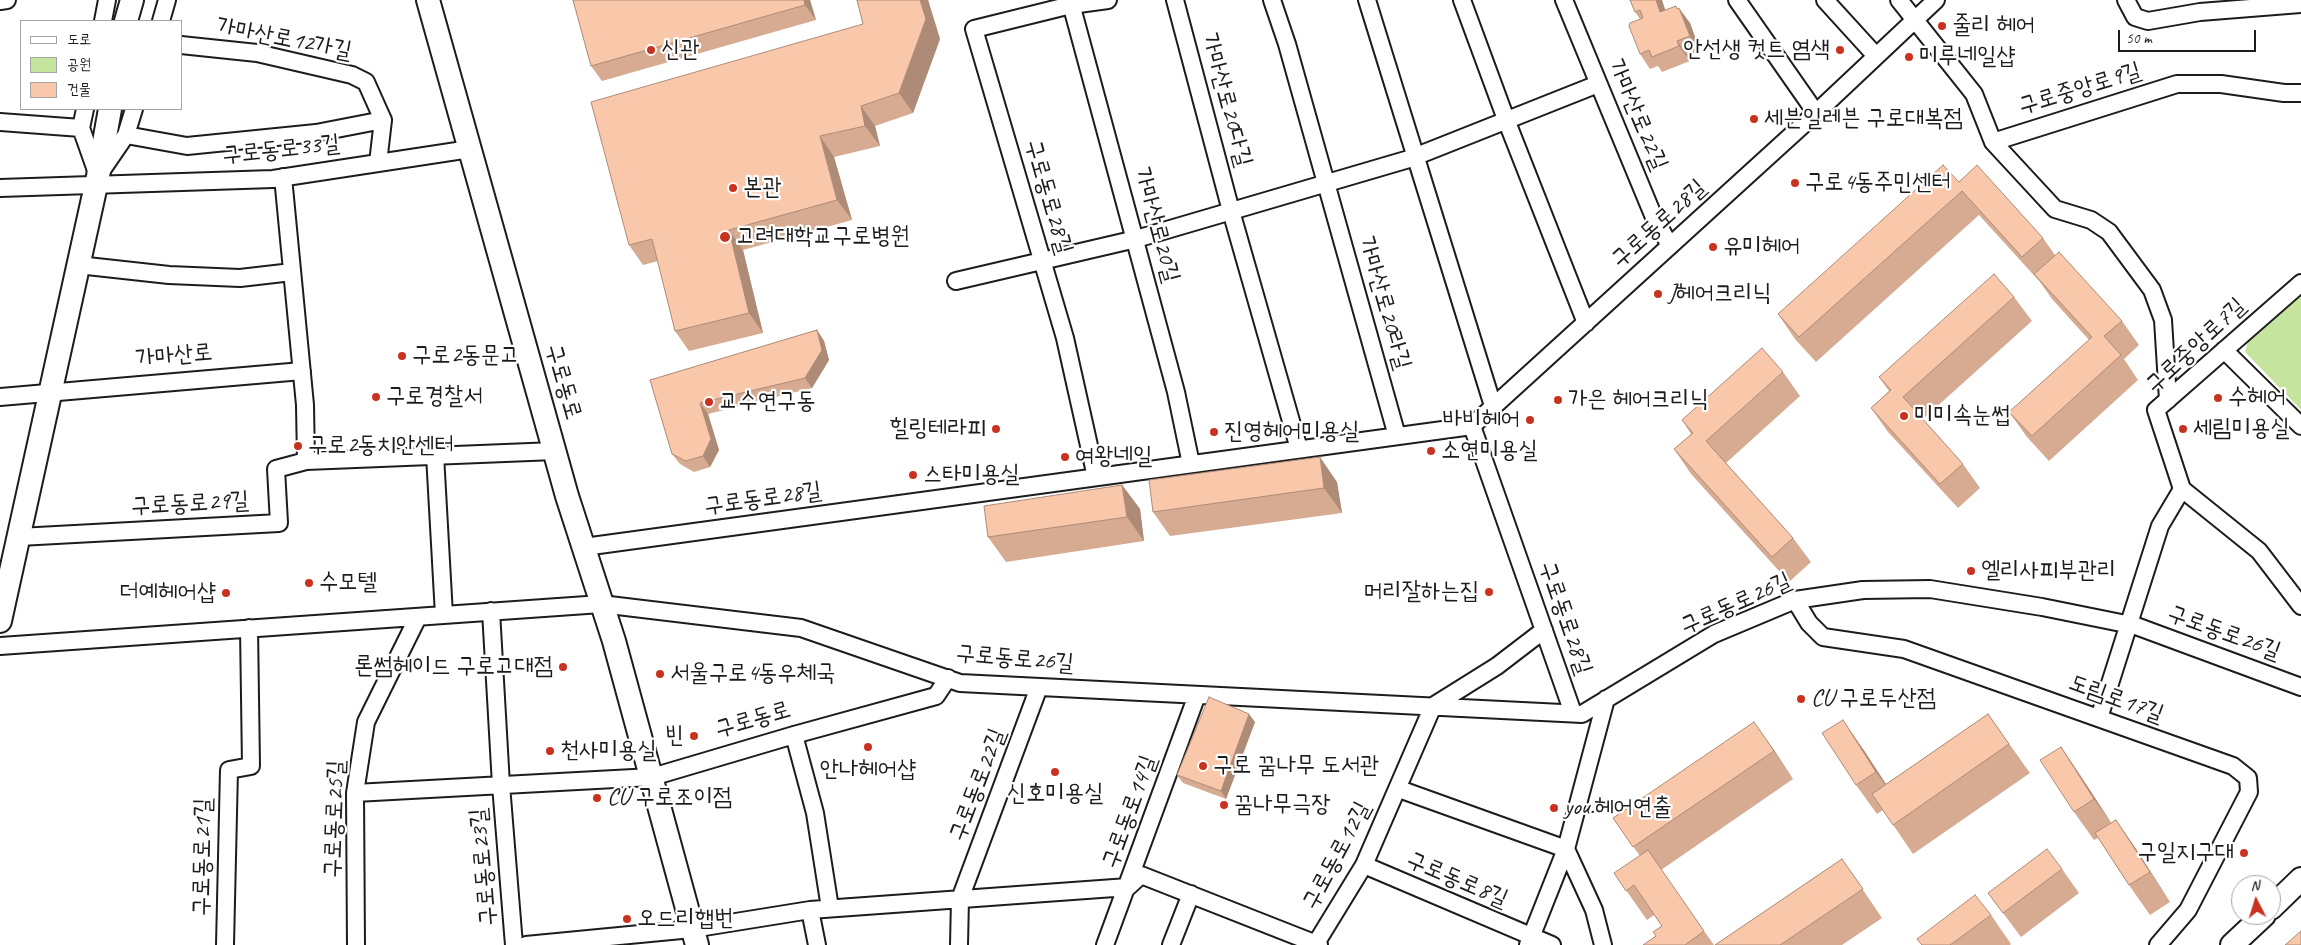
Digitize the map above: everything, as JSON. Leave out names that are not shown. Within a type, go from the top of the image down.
[{"type":"main road","name":"구로동로","points":[[428,0],[555,451],[614,641],[694,937]]},
{"type":"main road","points":[[0,618],[97,180],[110,110]]},
{"type":"main road","points":[[2281,898],[2301,879]]},
{"type":"main road","points":[[2232,945],[2253,925]]},
{"type":"street","points":[[0,1],[7,0]]},
{"type":"street","points":[[103,20],[107,0]]},
{"type":"street","points":[[160,20],[167,0]]},
{"type":"street","points":[[1070,2],[1108,0]]},
{"type":"street","name":"가마산로20다길","points":[[1175,0],[1231,211]]},
{"type":"street","points":[[1272,0],[1287,44],[1325,184]]},
{"type":"street","points":[[1367,0],[1493,406]]},
{"type":"street","points":[[1462,0],[1506,122],[1586,323]]},
{"type":"street","name":"가마산로22길","points":[[1564,0],[1653,215],[1670,246]]},
{"type":"street","points":[[1737,0],[1816,113]]},
{"type":"street","points":[[1825,0],[1876,56]]},
{"type":"street","points":[[1899,0],[1974,94],[1993,142],[2055,208],[2091,220],[2109,232],[2152,290],[2163,320],[2168,400]]},
{"type":"street","name":"구로동로28길","points":[[584,548],[1472,426],[1816,113],[1936,0]]},
{"type":"street","points":[[2126,0],[2135,17],[2148,21],[2200,12],[2301,4]]},
{"type":"street","name":"가마산로20길","points":[[1070,2],[1176,392],[1191,464]]},
{"type":"street","name":"구로동로28길","points":[[1070,2],[974,29],[1065,338],[1096,477]]},
{"type":"street","name":"가마산로12가길","points":[[182,45],[257,53],[352,75],[366,82],[383,120]]},
{"type":"street","points":[[956,282],[1041,260],[1136,240],[1416,157],[1598,84]]},
{"type":"street","name":"구로중앙로9길","points":[[1993,142],[2177,84],[2221,84],[2284,93],[2301,93]]},
{"type":"street","points":[[85,110],[81,128],[97,180]]},
{"type":"street","points":[[97,180],[126,135],[134,110]]},
{"type":"street","points":[[126,135],[187,146],[316,133],[383,120],[378,163]]},
{"type":"street","points":[[0,122],[81,128]]},
{"type":"street","name":"구로동로33길","points":[[0,188],[97,180],[283,177],[470,149]]},
{"type":"street","points":[[283,177],[305,405],[306,461]]},
{"type":"street","name":"가마산로20라길","points":[[1325,184],[1397,436]]},
{"type":"street","points":[[1231,211],[1299,449]]},
{"type":"street","points":[[78,265],[169,275],[240,278],[292,272]]},
{"type":"street","name":"구로중앙로7길","points":[[2182,488],[2156,410],[2301,283]]},
{"type":"street","points":[[2224,350],[2301,426]]},
{"type":"street","name":"가마산로","points":[[0,397],[302,371]]},
{"type":"street","name":"구로동로28길","points":[[1472,426],[1573,713]]},
{"type":"street","name":"구로동로29길","points":[[19,536],[279,524],[276,469],[306,461],[555,451]]},
{"type":"street","points":[[435,455],[444,615]]},
{"type":"street","points":[[2130,625],[2160,526],[2182,488],[2259,551],[2301,606]]},
{"type":"street","name":"구로동로26길","points":[[601,604],[801,628],[960,683],[1582,714],[1714,634],[1795,600],[1863,590],[1930,589],[2042,607],[2130,625],[2301,687]]},
{"type":"street","name":"도림로17길","points":[[1795,600],[1809,623],[1823,637],[1904,649],[2233,766],[2248,778],[2249,792],[2188,910],[2158,945]]},
{"type":"street","points":[[0,646],[601,604]]},
{"type":"street","points":[[491,612],[501,785]]},
{"type":"street","name":"구로동로25길","points":[[356,945],[355,793],[366,722],[418,617]]},
{"type":"street","name":"구로동로26길","points":[[2098,718],[2130,625]]},
{"type":"street","name":"구로동로21길","points":[[225,945],[229,770],[251,766],[249,628]]},
{"type":"street","points":[[1433,706],[1497,666],[1544,630]]},
{"type":"street","name":"구로동로","points":[[652,777],[936,696],[948,678]]},
{"type":"street","name":"구로동로22길","points":[[959,945],[960,899],[1040,687]]},
{"type":"street","name":"구로동로14길","points":[[1105,945],[1128,887],[1197,695]]},
{"type":"street","points":[[1529,941],[1566,849],[1606,699]]},
{"type":"street","name":"구로동로12길","points":[[1317,945],[1364,865],[1399,789],[1433,706]]},
{"type":"street","points":[[794,735],[815,813],[830,908]]},
{"type":"street","name":"구로동로23길","points":[[355,793],[652,777]]},
{"type":"street","name":"구로동로23길","points":[[501,785],[514,945]]},
{"type":"street","points":[[1399,789],[1566,849],[1594,910],[1603,945]]},
{"type":"street","name":"구로동로8길","points":[[1364,865],[1529,941],[1552,945]]},
{"type":"street","points":[[526,945],[694,937],[810,910],[1128,887],[1141,875],[1317,945]]},
{"type":"street","points":[[1171,945],[1191,894]]},
{"type":"street","points":[[810,910],[817,945]]},
{"type":"green space","points":[[2301,294],[2301,410],[2245,352],[2248,341]]},
{"type":"building","name":"신관","points":[[573,0],[804,0],[805,5],[591,66]]},
{"type":"building","name":"본관","points":[[857,0],[920,0],[926,19],[899,93],[861,106],[865,126],[820,136],[837,200],[729,230],[749,313],[675,331],[652,239],[629,245],[591,102],[863,24]]},
{"type":"building","points":[[1630,0],[1656,0],[1660,12],[1676,6],[1677,9],[1679,8],[1690,36],[1677,41],[1679,46],[1652,57],[1649,50],[1640,54],[1629,26],[1630,23],[1643,18],[1640,10],[1635,12]]},
{"type":"building","points":[[1943,165],[1959,182],[1977,165],[2043,238],[2022,257],[1962,191],[1799,337],[1778,314]]},
{"type":"building","points":[[2059,252],[2122,321],[2104,336],[2121,355],[2032,436],[2009,412],[2092,337],[2034,274]]},
{"type":"building","points":[[1994,274],[2014,297],[1903,397],[1963,464],[1940,484],[1871,408],[1891,390],[1879,377]]},
{"type":"building","name":"교수연구동","points":[[817,330],[822,350],[805,378],[700,403],[711,439],[703,456],[686,461],[672,454],[650,380]]},
{"type":"building","points":[[1762,348],[1783,372],[1706,441],[1793,538],[1772,557],[1674,449],[1693,433],[1682,420]]},
{"type":"building","points":[[1320,457],[1324,488],[1153,512],[1149,480]]},
{"type":"building","points":[[1122,485],[1127,517],[988,537],[984,506]]},
{"type":"building","points":[[1209,697],[1249,714],[1221,791],[1177,775]]},
{"type":"building","points":[[1988,714],[2009,744],[1893,825],[1872,794]]},
{"type":"building","points":[[1843,720],[1876,772],[1856,785],[1822,733]]},
{"type":"building","points":[[1754,722],[1774,751],[1633,847],[1613,818]]},
{"type":"building","points":[[2061,747],[2094,799],[2074,812],[2040,760]]},
{"type":"building","points":[[2116,820],[2150,872],[2129,885],[2095,833]]},
{"type":"building","points":[[2047,849],[2062,869],[2003,913],[1988,893]]},
{"type":"building","points":[[1648,850],[1704,931],[1685,945],[1643,945],[1656,936],[1653,932],[1662,926],[1634,885],[1626,891],[1614,873]]},
{"type":"building","points":[[1842,859],[1863,889],[1780,945],[1715,945]]},
{"type":"building","points":[[1975,895],[1991,915],[1950,945],[1922,945],[1917,939]]},
{"type":"building","points":[[2301,931],[2301,945],[2285,945]]},
{"type":"place","name":"줄리 헤어","points":[[1942,26]]},
{"type":"place","name":"신관","points":[[651,50]]},
{"type":"place","name":"안선생 컷트 염색","points":[[1840,50]]},
{"type":"place","name":"미루네일샵","points":[[1909,57]]},
{"type":"place","name":"세븐일레븐 구로대복점","points":[[1754,119]]},
{"type":"place","name":"구로4동주민센터","points":[[1795,183]]},
{"type":"place","name":"본관","points":[[733,188]]},
{"type":"place","name":"고려대학교구로병원","points":[[725,237]]},
{"type":"place","name":"유미헤어","points":[[1713,247]]},
{"type":"place","name":"J헤어크리닉","points":[[1658,294]]},
{"type":"place","name":"구로2동문고","points":[[402,356]]},
{"type":"place","name":"구로경찰서","points":[[376,397]]},
{"type":"place","name":"수헤어","points":[[2218,398]]},
{"type":"place","name":"가은 헤어크리닉","points":[[1558,400]]},
{"type":"place","name":"교수연구동","points":[[709,402]]},
{"type":"place","name":"미미속눈썹","points":[[1904,416]]},
{"type":"place","name":"바비헤어","points":[[1530,420]]},
{"type":"place","name":"힐링테라피","points":[[996,429]]},
{"type":"place","name":"세림미용실","points":[[2183,429]]},
{"type":"place","name":"진영헤어미용실","points":[[1214,432]]},
{"type":"place","name":"구로2동치안센터","points":[[298,446]]},
{"type":"place","name":"소연미용실","points":[[1431,451]]},
{"type":"place","name":"여왕네일","points":[[1065,457]]},
{"type":"place","name":"스타미용실","points":[[913,475]]},
{"type":"place","name":"엘리사피부관리","points":[[1971,571]]},
{"type":"place","name":"수모텔","points":[[309,583]]},
{"type":"place","name":"머리잘하는집","points":[[1489,592]]},
{"type":"place","name":"더예헤어샵","points":[[226,593]]},
{"type":"place","name":"론썸헤이드 구로고대점","points":[[563,667]]},
{"type":"place","name":"서울구로4동우체국","points":[[660,674]]},
{"type":"place","name":"CU 구로두산점","points":[[1801,699]]},
{"type":"place","name":"빈","points":[[694,736]]},
{"type":"place","name":"안나헤어샵","points":[[868,747]]},
{"type":"place","name":"천사미용실","points":[[550,751]]},
{"type":"place","name":"구로 꿈나무 도서관","points":[[1203,766]]},
{"type":"place","name":"신호미용실","points":[[1055,772]]},
{"type":"place","name":"CU 구로조이점","points":[[597,798]]},
{"type":"place","name":"꿈나무극장","points":[[1224,805]]},
{"type":"place","name":"you.헤어연출","points":[[1554,808]]},
{"type":"place","name":"구일지구대","points":[[2244,853]]},
{"type":"place","name":"오드리햅번","points":[[627,919]]}]
